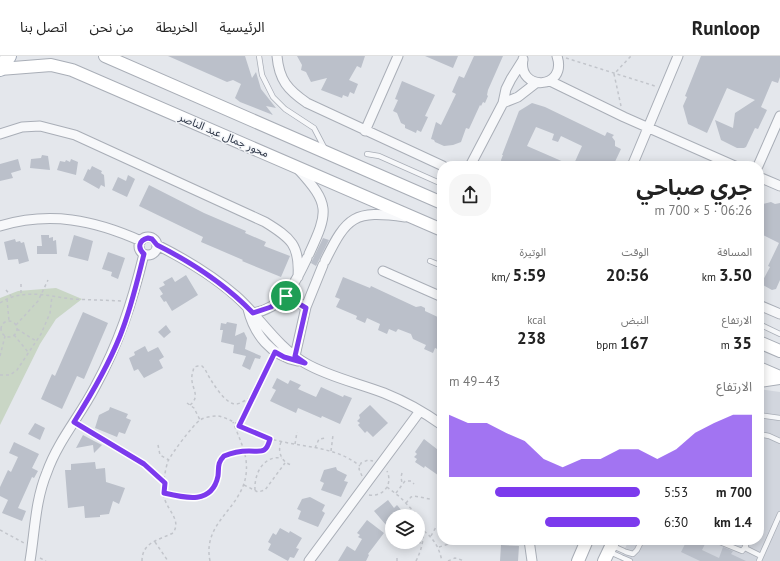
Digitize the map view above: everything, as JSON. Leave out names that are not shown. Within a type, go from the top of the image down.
[{"type":"main road","points":[[0,69],[9,56]]},
{"type":"main road","points":[[105,56],[437,201]]},
{"type":"main road","name":"محور جمال عبد الناصر","points":[[0,69],[50,60],[437,228]]},
{"type":"main road","points":[[764,344],[780,351]]},
{"type":"main road","points":[[764,370],[780,378]]},
{"type":"main road","points":[[764,380],[780,378]]},
{"type":"main road","points":[[578,561],[585,545]]},
{"type":"main road","points":[[608,557],[613,545]]},
{"type":"street","points":[[277,56],[278,66],[283,82],[293,93],[307,103],[437,163]]},
{"type":"street","points":[[365,131],[398,56]]},
{"type":"street","points":[[634,161],[678,56]]},
{"type":"street","points":[[524,58],[522,67],[525,74],[529,79],[543,83],[550,81],[556,76],[559,70],[560,58]]},
{"type":"street","points":[[473,161],[503,104],[506,89],[524,58]]},
{"type":"street","points":[[550,81],[624,117],[724,161]]},
{"type":"street","points":[[503,104],[518,97],[536,82]]},
{"type":"street","points":[[760,161],[780,116]]},
{"type":"street","points":[[0,134],[22,127],[40,126],[76,135],[236,208],[265,222],[287,236],[296,251],[298,260],[298,277]]},
{"type":"street","points":[[250,310],[271,307],[286,296],[298,277],[310,253],[323,217],[323,204],[318,192],[294,165]]},
{"type":"street","points":[[764,179],[780,186]]},
{"type":"street","points":[[295,356],[306,308],[326,260],[341,231],[355,219],[375,214],[414,218]]},
{"type":"street","points":[[0,226],[32,220],[68,220],[103,226],[141,241]]},
{"type":"street","points":[[141,241],[145,238],[150,238],[154,240],[157,245],[206,273],[236,296],[250,310],[272,337],[305,363]]},
{"type":"street","points":[[141,241],[140,250],[144,254],[149,255],[154,252],[157,245]]},
{"type":"street","points":[[310,253],[326,260]]},
{"type":"street","points":[[30,561],[36,505],[44,478],[53,456],[104,371],[120,337],[132,302],[144,254]]},
{"type":"street","points":[[383,272],[437,295]]},
{"type":"street","points":[[286,296],[306,308]]},
{"type":"street","points":[[764,307],[780,314]]},
{"type":"street","points":[[250,310],[251,320],[257,332],[265,343],[275,352],[384,394],[420,411],[437,422]]},
{"type":"street","points":[[309,561],[420,411]]},
{"type":"street","points":[[530,545],[532,561]]},
{"type":"lane","points":[[260,56],[262,75],[273,97],[285,109],[314,128],[326,153]]},
{"type":"lane","points":[[366,154],[379,156],[437,182]]},
{"type":"lane","points":[[430,261],[437,264]]},
{"type":"lane","points":[[764,326],[780,334]]},
{"type":"lane","points":[[764,416],[780,418]]},
{"type":"lane","points":[[764,435],[780,441]]},
{"type":"lane","points":[[758,561],[780,514]]},
{"type":"lane","points":[[617,545],[625,551],[633,554],[636,552],[640,545]]},
{"type":"lane","points":[[728,545],[739,551],[745,548],[761,556]]},
{"type":"lane","points":[[609,561],[608,557],[622,557],[630,561]]},
{"type":"path","points":[[614,74],[631,56]]},
{"type":"path","points":[[560,58],[665,89]]},
{"type":"path","points":[[614,74],[624,117]]},
{"type":"path","points":[[16,325],[42,295],[48,280]]},
{"type":"path","points":[[20,284],[22,294]]},
{"type":"path","points":[[6,290],[11,296]]},
{"type":"path","points":[[0,303],[11,296],[22,294],[132,302]]},
{"type":"path","points":[[0,376],[10,375],[16,370],[36,341],[50,313],[52,296]]},
{"type":"path","points":[[7,299],[9,321]]},
{"type":"path","points":[[6,321],[9,321],[16,325],[17,329],[14,335],[8,337],[1,332],[1,326],[6,321]]},
{"type":"path","points":[[17,329],[36,341]]},
{"type":"path","points":[[14,335],[28,352]]},
{"type":"path","points":[[0,356],[5,336]]},
{"type":"path","points":[[239,426],[275,352]]},
{"type":"path","points":[[190,405],[196,396],[192,383],[192,372],[194,368],[198,366],[202,366],[205,369],[223,399],[230,403],[237,404],[253,396]]},
{"type":"path","points":[[187,403],[200,420]]},
{"type":"path","points":[[142,561],[145,548],[173,533],[176,521],[166,504],[164,493],[169,460],[200,420],[210,416],[226,418],[239,426],[270,439],[331,451],[344,456],[360,466]]},
{"type":"path","points":[[74,422],[144,464],[165,483]]},
{"type":"path","points":[[210,561],[209,544],[211,536],[218,524],[238,498],[244,485],[246,471],[244,452],[232,422]]},
{"type":"path","points":[[295,444],[297,432]]},
{"type":"path","points":[[331,451],[333,435]]},
{"type":"path","points":[[315,448],[319,439],[326,438]]},
{"type":"path","points":[[164,493],[192,498],[206,494],[216,483],[220,460],[228,454],[258,452],[264,450],[269,445],[270,439]]},
{"type":"path","points":[[281,442],[279,449],[282,458],[285,463],[292,465]]},
{"type":"path","points":[[158,445],[160,455],[169,460]]},
{"type":"path","points":[[255,490],[256,477],[265,462],[270,459],[282,458]]},
{"type":"path","points":[[244,485],[258,492],[265,490],[285,463]]},
{"type":"path","points":[[402,473],[402,484]]},
{"type":"path","points":[[396,494],[402,484],[407,480],[414,484]]},
{"type":"path","points":[[387,487],[412,509]]},
{"type":"path","points":[[406,503],[411,497],[414,496],[430,499]]},
{"type":"path","points":[[431,536],[437,526]]},
{"type":"path","points":[[0,530],[31,547]]},
{"type":"path","points":[[425,532],[431,536],[439,548],[442,561]]},
{"type":"path","points":[[155,542],[168,561]]},
{"type":"path","points":[[439,548],[448,545]]},
{"type":"path","points":[[416,561],[421,549]]},
{"type":"path","points":[[397,556],[397,561]]},
{"type":"path","points":[[448,561],[455,558],[465,561]]},
{"type":"shaded area","points":[[764,390],[780,392],[780,561],[620,561],[627,545],[764,545]]},
{"type":"green space","points":[[56,288],[82,299],[56,319],[40,344],[0,425],[0,298],[18,291]]},
{"type":"building","points":[[168,56],[245,56],[252,78],[256,72],[261,89],[276,108],[266,106],[273,115],[240,102],[235,98],[241,84],[233,80],[227,82]]},
{"type":"building","points":[[297,56],[365,56],[361,68],[357,66],[349,80],[358,84],[354,94],[350,92],[348,97],[343,95],[342,98],[321,90],[327,78],[311,82],[306,72],[301,70],[302,65]]},
{"type":"building","points":[[425,56],[458,56],[453,68]]},
{"type":"building","points":[[474,56],[503,56],[488,90],[488,96],[485,103],[483,102],[481,106],[480,105],[469,129],[466,128],[461,142],[444,146],[431,139],[436,122],[441,125],[456,94],[452,92],[459,76],[464,78]]},
{"type":"building","points":[[701,56],[780,56],[780,77],[778,83],[772,81],[761,107],[767,110],[758,129],[755,128],[746,147],[744,148],[737,148],[721,140],[715,120],[733,128],[735,113],[755,100],[727,88],[707,133],[688,124],[683,106],[687,97],[685,96]]},
{"type":"building","points":[[402,81],[435,95],[425,116],[428,117],[421,132],[417,130],[416,133],[405,128],[405,125],[401,123],[397,113],[393,111],[398,100],[395,99]]},
{"type":"building","points":[[532,103],[545,107],[605,136],[607,132],[614,135],[612,137],[615,141],[615,146],[621,149],[615,161],[575,161],[582,146],[561,136],[558,142],[552,140],[554,134],[536,127],[527,146],[562,161],[501,161],[502,155],[519,111]]},
{"type":"building","points":[[42,155],[48,156],[50,170],[30,168],[31,159],[41,158]]},
{"type":"building","points":[[18,159],[21,170],[11,173],[13,178],[0,181],[0,164]]},
{"type":"building","points":[[71,159],[78,162],[76,175],[57,170],[60,161],[65,162],[66,160],[70,162]]},
{"type":"building","points":[[92,166],[102,171],[101,173],[104,175],[105,187],[101,185],[99,189],[83,180],[88,169],[90,170]]},
{"type":"building","points":[[128,175],[135,179],[127,197],[112,190],[118,177],[126,181]]},
{"type":"building","points":[[149,185],[204,213],[246,231],[245,233],[266,242],[264,246],[290,256],[281,277],[201,242],[203,237],[139,206]]},
{"type":"building","points":[[771,202],[775,204],[780,203],[780,280],[776,289],[772,290],[764,286],[764,278],[779,243],[764,236],[764,204]]},
{"type":"building","points":[[41,235],[49,235],[49,238],[53,237],[53,241],[56,240],[57,254],[37,254],[37,246],[42,246]]},
{"type":"building","points":[[74,235],[93,241],[88,261],[68,256]]},
{"type":"building","points":[[323,238],[329,240],[316,266],[311,263]]},
{"type":"building","points":[[15,239],[16,242],[24,242],[29,261],[19,264],[18,259],[8,260],[4,242]]},
{"type":"building","points":[[108,252],[125,258],[118,279],[111,276],[112,272],[102,269]]},
{"type":"building","points":[[186,275],[198,295],[172,311],[166,301],[164,302],[160,296],[163,294],[159,288],[165,285],[163,282],[172,277],[175,282]]},
{"type":"building","points":[[343,277],[370,288],[371,286],[416,307],[421,306],[425,308],[425,311],[437,317],[437,349],[435,348],[433,353],[424,349],[426,345],[413,339],[411,334],[398,329],[396,332],[389,329],[387,334],[378,330],[380,324],[367,318],[365,323],[356,319],[357,316],[336,307],[340,299],[335,297]]},
{"type":"building","points":[[83,312],[108,323],[84,379],[77,376],[62,409],[41,399],[52,374],[55,376]]},
{"type":"building","points":[[227,322],[237,324],[235,336],[244,332],[247,338],[245,349],[261,356],[260,359],[255,358],[250,370],[242,366],[246,356],[233,353],[234,345],[221,342],[223,330],[220,330],[221,323],[226,324]]},
{"type":"building","points":[[166,325],[171,332],[164,338],[158,332]]},
{"type":"building","points":[[145,346],[148,352],[158,347],[164,357],[159,360],[163,368],[144,378],[138,369],[134,371],[129,358],[135,355],[134,352]]},
{"type":"building","points":[[277,378],[288,384],[290,380],[301,385],[298,389],[316,397],[321,387],[343,397],[344,395],[352,398],[340,424],[298,408],[296,413],[270,401],[276,390],[272,388]]},
{"type":"building","points":[[370,405],[388,423],[373,437],[367,431],[365,433],[358,425],[360,423],[357,421],[360,418],[359,415]]},
{"type":"building","points":[[110,407],[128,414],[126,418],[131,420],[125,434],[119,432],[117,437],[95,428],[99,415],[109,410]]},
{"type":"building","points":[[35,423],[45,428],[40,440],[28,434]]},
{"type":"building","points":[[83,435],[102,445],[94,453],[93,445],[76,448]]},
{"type":"building","points":[[424,439],[437,449],[437,474],[425,466],[424,468],[415,462],[417,459],[414,457],[417,454],[415,452]]},
{"type":"building","points":[[14,442],[39,454],[32,468],[38,471],[34,478],[32,477],[18,508],[26,511],[22,521],[2,513],[8,500],[0,496],[0,487],[8,470],[11,472],[18,457],[9,453]]},
{"type":"building","points":[[95,462],[96,469],[105,468],[106,482],[125,488],[119,504],[113,501],[109,514],[100,515],[100,517],[85,518],[84,506],[68,508],[65,470],[71,470],[71,464]]},
{"type":"building","points":[[336,467],[337,470],[347,475],[344,481],[348,482],[341,497],[321,490],[324,483],[320,481],[324,470]]},
{"type":"building","points":[[310,497],[325,505],[322,511],[325,513],[318,527],[298,519],[301,511],[297,509],[302,499]]},
{"type":"building","points":[[388,500],[394,508],[397,505],[400,509],[385,509],[385,524],[374,511]]},
{"type":"building","points":[[367,520],[384,533],[368,554],[369,555],[366,561],[338,561],[347,546],[355,551],[362,539],[358,537],[360,535],[357,533]]},
{"type":"building","points":[[280,528],[289,533],[290,531],[302,538],[296,548],[299,549],[294,558],[290,557],[288,561],[268,550],[271,544],[268,542],[273,533],[276,535]]},
{"type":"building","points":[[501,545],[519,546],[518,561],[500,561]]},
{"type":"building","points":[[684,545],[704,545],[702,550],[719,558],[723,547],[733,551],[731,554],[746,561],[700,561],[681,552]]},
{"type":"route","points":[[150,238],[156,242],[157,245],[174,253],[206,273],[236,296],[253,313],[271,307],[286,296],[306,308],[295,356],[305,363],[284,357],[275,352],[239,426],[270,439],[269,445],[264,450],[258,452],[248,451],[224,456],[218,464],[218,476],[216,483],[206,494],[192,498],[164,493],[165,483],[144,464],[74,422],[104,371],[120,337],[132,302],[144,254],[140,250],[141,241],[150,238]]}]
